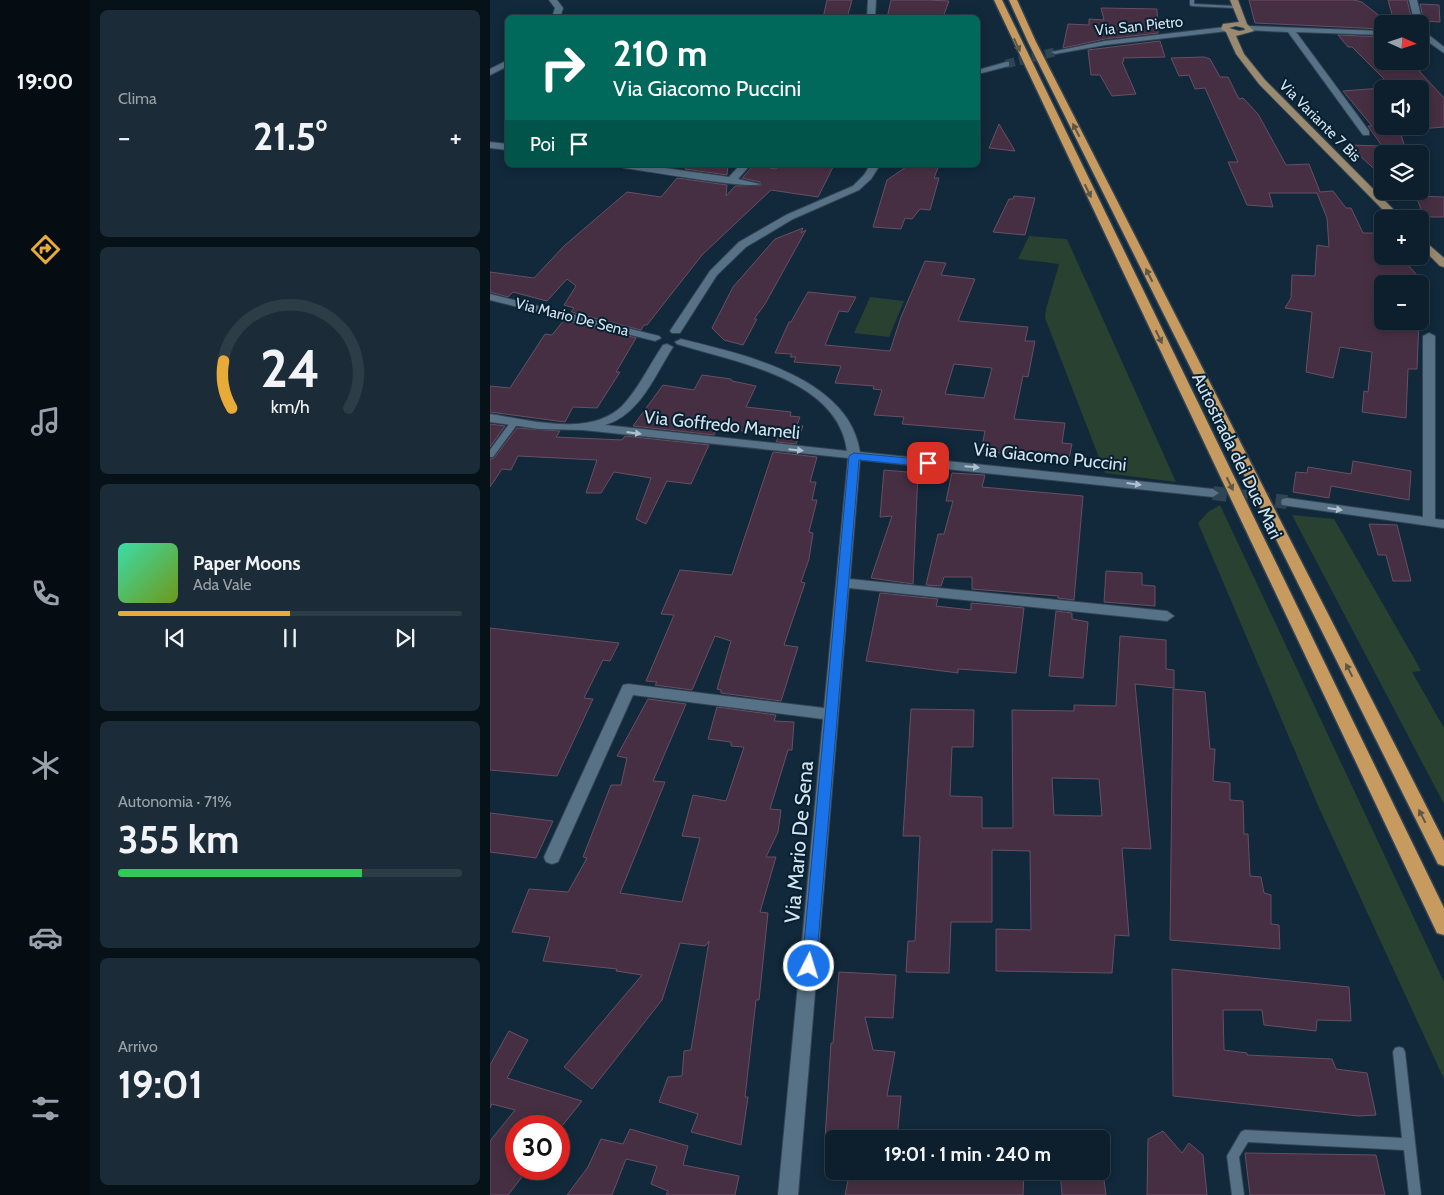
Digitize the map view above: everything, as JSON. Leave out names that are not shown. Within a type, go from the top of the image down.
[{"type":"highway","name":"Autostrada dei Due Mari","points":[[998,0],[1021,52],[1444,927]]},
{"type":"highway","name":"Autostrada dei Due Mari","points":[[1013,0],[1032,42],[1444,859]]},
{"type":"main road","points":[[1235,4],[1228,29],[1246,29]]},
{"type":"main road","points":[[1235,4],[1246,29],[1246,62]]},
{"type":"main road","name":"Via Variante 7 Bis","points":[[1228,29],[1236,48],[1256,76],[1306,129],[1389,210]]},
{"type":"main road","points":[[1429,249],[1444,264]]},
{"type":"street","points":[[553,0],[559,8],[557,15]]},
{"type":"street","points":[[871,15],[872,0]]},
{"type":"street","points":[[1413,0],[1417,15]]},
{"type":"street","name":"Via San Pietro","points":[[1056,52],[1118,41],[1228,29]]},
{"type":"street","points":[[1246,29],[1374,33]]},
{"type":"street","points":[[1290,29],[1366,132]]},
{"type":"street","points":[[1429,39],[1444,51]]},
{"type":"street","points":[[490,72],[505,64]]},
{"type":"street","points":[[980,71],[1006,64]]},
{"type":"street","points":[[490,145],[505,148]]},
{"type":"street","points":[[637,167],[755,184]]},
{"type":"street","points":[[731,181],[744,167]]},
{"type":"street","points":[[586,427],[605,422],[621,413],[675,340],[699,293],[729,256],[763,231],[856,188],[868,177],[874,167]]},
{"type":"street","name":"Via Mario De Sena","points":[[490,297],[655,338],[656,344],[675,340],[771,370],[798,381],[819,394],[836,410],[848,430],[854,456],[788,1195]]},
{"type":"street","points":[[655,338],[661,332],[675,340]]},
{"type":"street","points":[[1429,336],[1429,521]]},
{"type":"street","name":"Via Goffredo Mameli","points":[[490,418],[854,456]]},
{"type":"street","name":"Via Giacomo Puccini","points":[[854,456],[1073,477],[1213,493]]},
{"type":"street","points":[[1287,502],[1444,524]]},
{"type":"street","points":[[843,583],[1167,616]]},
{"type":"street","points":[[552,857],[628,689],[831,714]]},
{"type":"lane","points":[[1192,0],[1192,5],[1235,4]]},
{"type":"lane","points":[[490,455],[516,422]]},
{"type":"lane","points":[[1399,1052],[1415,1195]]},
{"type":"lane","points":[[1238,1195],[1233,1156],[1245,1136],[1409,1144]]},
{"type":"green space","points":[[1029,236],[1067,239],[1176,482],[1105,473],[1045,318],[1059,264],[1018,259]]},
{"type":"green space","points":[[870,297],[904,301],[889,337],[854,333]]},
{"type":"green space","points":[[1220,505],[1444,982],[1444,1079],[1320,810],[1198,523],[1208,512]]},
{"type":"green space","points":[[1292,515],[1334,519],[1421,671],[1412,672],[1444,728],[1444,804]]},
{"type":"building","points":[[827,0],[852,0],[848,15],[824,15]]},
{"type":"building","points":[[891,0],[949,1],[944,15],[888,15]]},
{"type":"building","points":[[1249,0],[1354,0],[1362,2],[1378,15],[1374,15],[1374,29],[1255,23]]},
{"type":"building","points":[[1388,0],[1407,0],[1411,15],[1392,15]]},
{"type":"building","points":[[1420,4],[1439,5],[1440,22],[1429,21],[1429,15],[1423,15]]},
{"type":"building","points":[[1101,8],[1157,9],[1158,33],[1105,39],[1063,48],[1068,24],[1089,25],[1089,19],[1104,20]]},
{"type":"building","points":[[1338,35],[1374,37],[1374,69],[1352,47],[1348,47]]},
{"type":"building","points":[[1160,41],[1165,57],[1123,58],[1124,61],[1122,62],[1136,94],[1112,96],[1100,75],[1091,75],[1088,50]]},
{"type":"building","points":[[1204,57],[1210,59],[1220,77],[1228,77],[1239,99],[1243,98],[1258,114],[1286,165],[1309,164],[1320,192],[1333,191],[1346,208],[1351,208],[1363,233],[1374,233],[1374,265],[1408,265],[1417,275],[1374,275],[1374,330],[1419,330],[1417,369],[1408,369],[1406,418],[1362,412],[1364,391],[1368,392],[1372,352],[1340,347],[1333,378],[1306,372],[1312,312],[1285,308],[1291,298],[1292,275],[1315,276],[1317,245],[1329,247],[1327,218],[1317,193],[1269,193],[1273,207],[1247,205],[1228,162],[1238,162],[1205,88],[1195,89],[1189,75],[1179,76],[1171,58]]},
{"type":"building","points":[[1375,70],[1418,70],[1427,80],[1385,80]]},
{"type":"building","points":[[1429,82],[1444,98],[1444,127],[1429,128]]},
{"type":"building","points":[[1374,89],[1374,135],[1368,126],[1372,126],[1343,91]]},
{"type":"building","points":[[999,124],[1015,151],[989,148]]},
{"type":"building","points":[[1374,135],[1401,135],[1404,145],[1381,145]]},
{"type":"building","points":[[1348,145],[1374,146],[1374,169]]},
{"type":"building","points":[[686,167],[728,167],[727,175],[685,169]]},
{"type":"building","points":[[752,167],[776,169],[778,167],[833,167],[818,197],[771,190],[702,255],[641,330],[571,312],[574,308],[564,305],[576,286],[567,279],[547,301],[513,292],[508,297],[490,292],[490,272],[534,278],[564,246],[627,192],[661,197],[677,178],[727,185],[726,196],[735,186],[761,185],[760,182],[742,178]]},
{"type":"building","points":[[906,167],[938,167],[934,178],[939,178],[930,210],[920,209],[912,219],[905,218],[901,229],[873,227],[887,180]]},
{"type":"building","points":[[1014,196],[1035,198],[1025,235],[993,232],[1009,199],[1013,199]]},
{"type":"building","points":[[1429,196],[1444,197],[1444,217],[1429,217],[1429,210],[1421,210],[1418,200],[1429,200]]},
{"type":"building","points":[[803,228],[801,233],[806,230],[765,304],[754,319],[757,319],[743,345],[724,340],[712,328],[733,287],[775,239]]},
{"type":"building","points":[[925,261],[946,263],[941,275],[975,279],[958,321],[1028,327],[1025,341],[1035,341],[1028,377],[1023,376],[1014,419],[1065,423],[1062,443],[1072,444],[1069,459],[981,451],[985,431],[902,424],[904,417],[874,415],[882,390],[873,389],[874,386],[835,383],[841,366],[794,362],[796,357],[790,357],[792,354],[775,353],[789,322],[791,322],[808,292],[856,297],[848,312],[839,311],[825,345],[890,351],[901,317]],"holes":[[[954,364],[992,368],[984,398],[945,394]]]},
{"type":"building","points":[[564,320],[636,338],[616,372],[620,372],[597,408],[573,407],[565,422],[490,412],[490,386],[510,388],[545,334],[552,335]]},
{"type":"building","points":[[702,375],[731,379],[732,381],[756,386],[746,407],[791,412],[790,416],[800,417],[797,425],[803,426],[796,444],[776,442],[779,435],[717,428],[714,435],[633,426],[663,385],[694,390]]},
{"type":"building","points":[[490,424],[505,426],[490,447]]},
{"type":"building","points":[[517,428],[560,431],[556,437],[622,440],[625,436],[709,445],[691,484],[667,481],[646,524],[636,519],[651,478],[614,472],[601,493],[586,493],[597,460],[518,456],[511,470],[502,469],[490,487],[490,459],[494,458]]},
{"type":"building","points":[[773,452],[817,457],[810,482],[816,482],[812,500],[817,500],[809,532],[813,533],[809,559],[801,582],[805,583],[784,645],[798,647],[781,701],[721,693],[721,690],[717,689],[731,641],[715,636],[692,690],[655,685],[657,682],[646,681],[674,615],[661,614],[680,570],[732,575]]},
{"type":"building","points":[[1353,461],[1411,471],[1409,500],[1331,486],[1329,498],[1293,492],[1296,472],[1307,473],[1308,467],[1351,474]]},
{"type":"building","points":[[884,470],[918,473],[913,584],[871,578],[892,516],[880,517]]},
{"type":"building","points":[[952,473],[985,475],[982,487],[1083,496],[1074,600],[1058,598],[1058,596],[972,589],[972,577],[944,577],[941,586],[926,585],[938,534],[944,534],[953,501],[946,501]]},
{"type":"building","points":[[1369,524],[1397,525],[1411,581],[1393,581],[1386,555],[1378,555]]},
{"type":"building","points":[[1106,571],[1142,573],[1142,585],[1155,586],[1155,606],[1104,602]]},
{"type":"building","points":[[880,593],[938,599],[936,606],[971,610],[971,603],[1024,608],[1016,673],[958,669],[958,673],[866,661]]},
{"type":"building","points":[[1056,611],[1072,613],[1072,619],[1088,622],[1083,678],[1049,676]]},
{"type":"building","points":[[490,628],[619,643],[610,661],[603,660],[584,698],[593,699],[557,776],[490,770]]},
{"type":"building","points":[[1120,636],[1166,640],[1166,669],[1174,670],[1174,688],[1135,684],[1151,849],[1122,848],[1129,936],[1115,935],[1112,973],[996,971],[996,929],[1031,930],[1030,851],[992,850],[992,922],[951,922],[949,973],[906,972],[908,941],[915,941],[920,836],[903,836],[911,709],[974,710],[973,747],[952,747],[950,796],[982,797],[982,828],[1013,828],[1012,710],[1074,711],[1074,705],[1116,706]],"holes":[[[1052,778],[1099,779],[1102,816],[1054,815]]]},
{"type":"building","points":[[1173,689],[1205,692],[1210,749],[1215,749],[1213,781],[1230,783],[1230,800],[1243,801],[1244,834],[1248,834],[1250,876],[1261,877],[1264,893],[1271,895],[1271,924],[1279,925],[1280,949],[1170,940]]},
{"type":"building","points":[[648,699],[686,704],[653,781],[665,782],[620,893],[682,902],[700,838],[682,836],[693,795],[726,801],[744,747],[731,746],[731,742],[708,739],[717,707],[776,715],[774,721],[794,722],[792,750],[788,750],[770,809],[781,810],[778,832],[766,857],[776,857],[760,912],[768,913],[759,1000],[756,1000],[745,1097],[748,1097],[741,1145],[691,1132],[698,1114],[659,1102],[668,1077],[682,1076],[684,1051],[691,1050],[709,941],[705,946],[680,943],[662,1000],[592,1089],[564,1067],[642,975],[616,971],[617,969],[543,961],[550,937],[512,932],[529,889],[568,892],[587,858],[583,857],[611,785],[621,785],[627,758],[617,756]]},
{"type":"building","points":[[490,813],[553,821],[536,858],[490,852]]},
{"type":"building","points":[[1172,969],[1349,987],[1351,1021],[1317,1020],[1316,1031],[1264,1025],[1262,1010],[1223,1010],[1224,1050],[1247,1053],[1247,1055],[1332,1059],[1336,1069],[1367,1073],[1376,1115],[1358,1116],[1173,1096]]},
{"type":"building","points":[[839,972],[896,975],[893,1018],[865,1017],[873,1050],[895,1052],[887,1096],[901,1096],[898,1130],[826,1130],[831,1043],[833,1043]]},
{"type":"building","points":[[509,1031],[528,1040],[507,1078],[582,1101],[570,1116],[511,1115],[515,1110],[492,1104],[490,1108],[490,1065]]},
{"type":"building","points":[[505,1122],[505,1180],[520,1180],[508,1195],[490,1195],[490,1141]]},
{"type":"building","points":[[630,1129],[688,1146],[683,1165],[739,1176],[735,1195],[666,1195],[668,1191],[651,1184],[657,1166],[626,1159],[612,1195],[567,1195],[588,1167],[601,1139],[623,1144]]},
{"type":"building","points":[[1163,1131],[1182,1153],[1189,1143],[1203,1155],[1207,1195],[1147,1195],[1148,1139]]},
{"type":"building","points":[[1245,1153],[1376,1155],[1385,1195],[1250,1195]]},
{"type":"building","points":[[848,1180],[1024,1180],[1023,1195],[845,1195]]},
{"type":"building","points":[[1061,1180],[1104,1180],[1106,1195],[1062,1195]]},
{"type":"tunnel","points":[[1006,64],[1055,52]]},
{"type":"tunnel","points":[[1213,493],[1287,502]]},
{"type":"route","points":[[809,966],[854,456],[928,463]]}]
